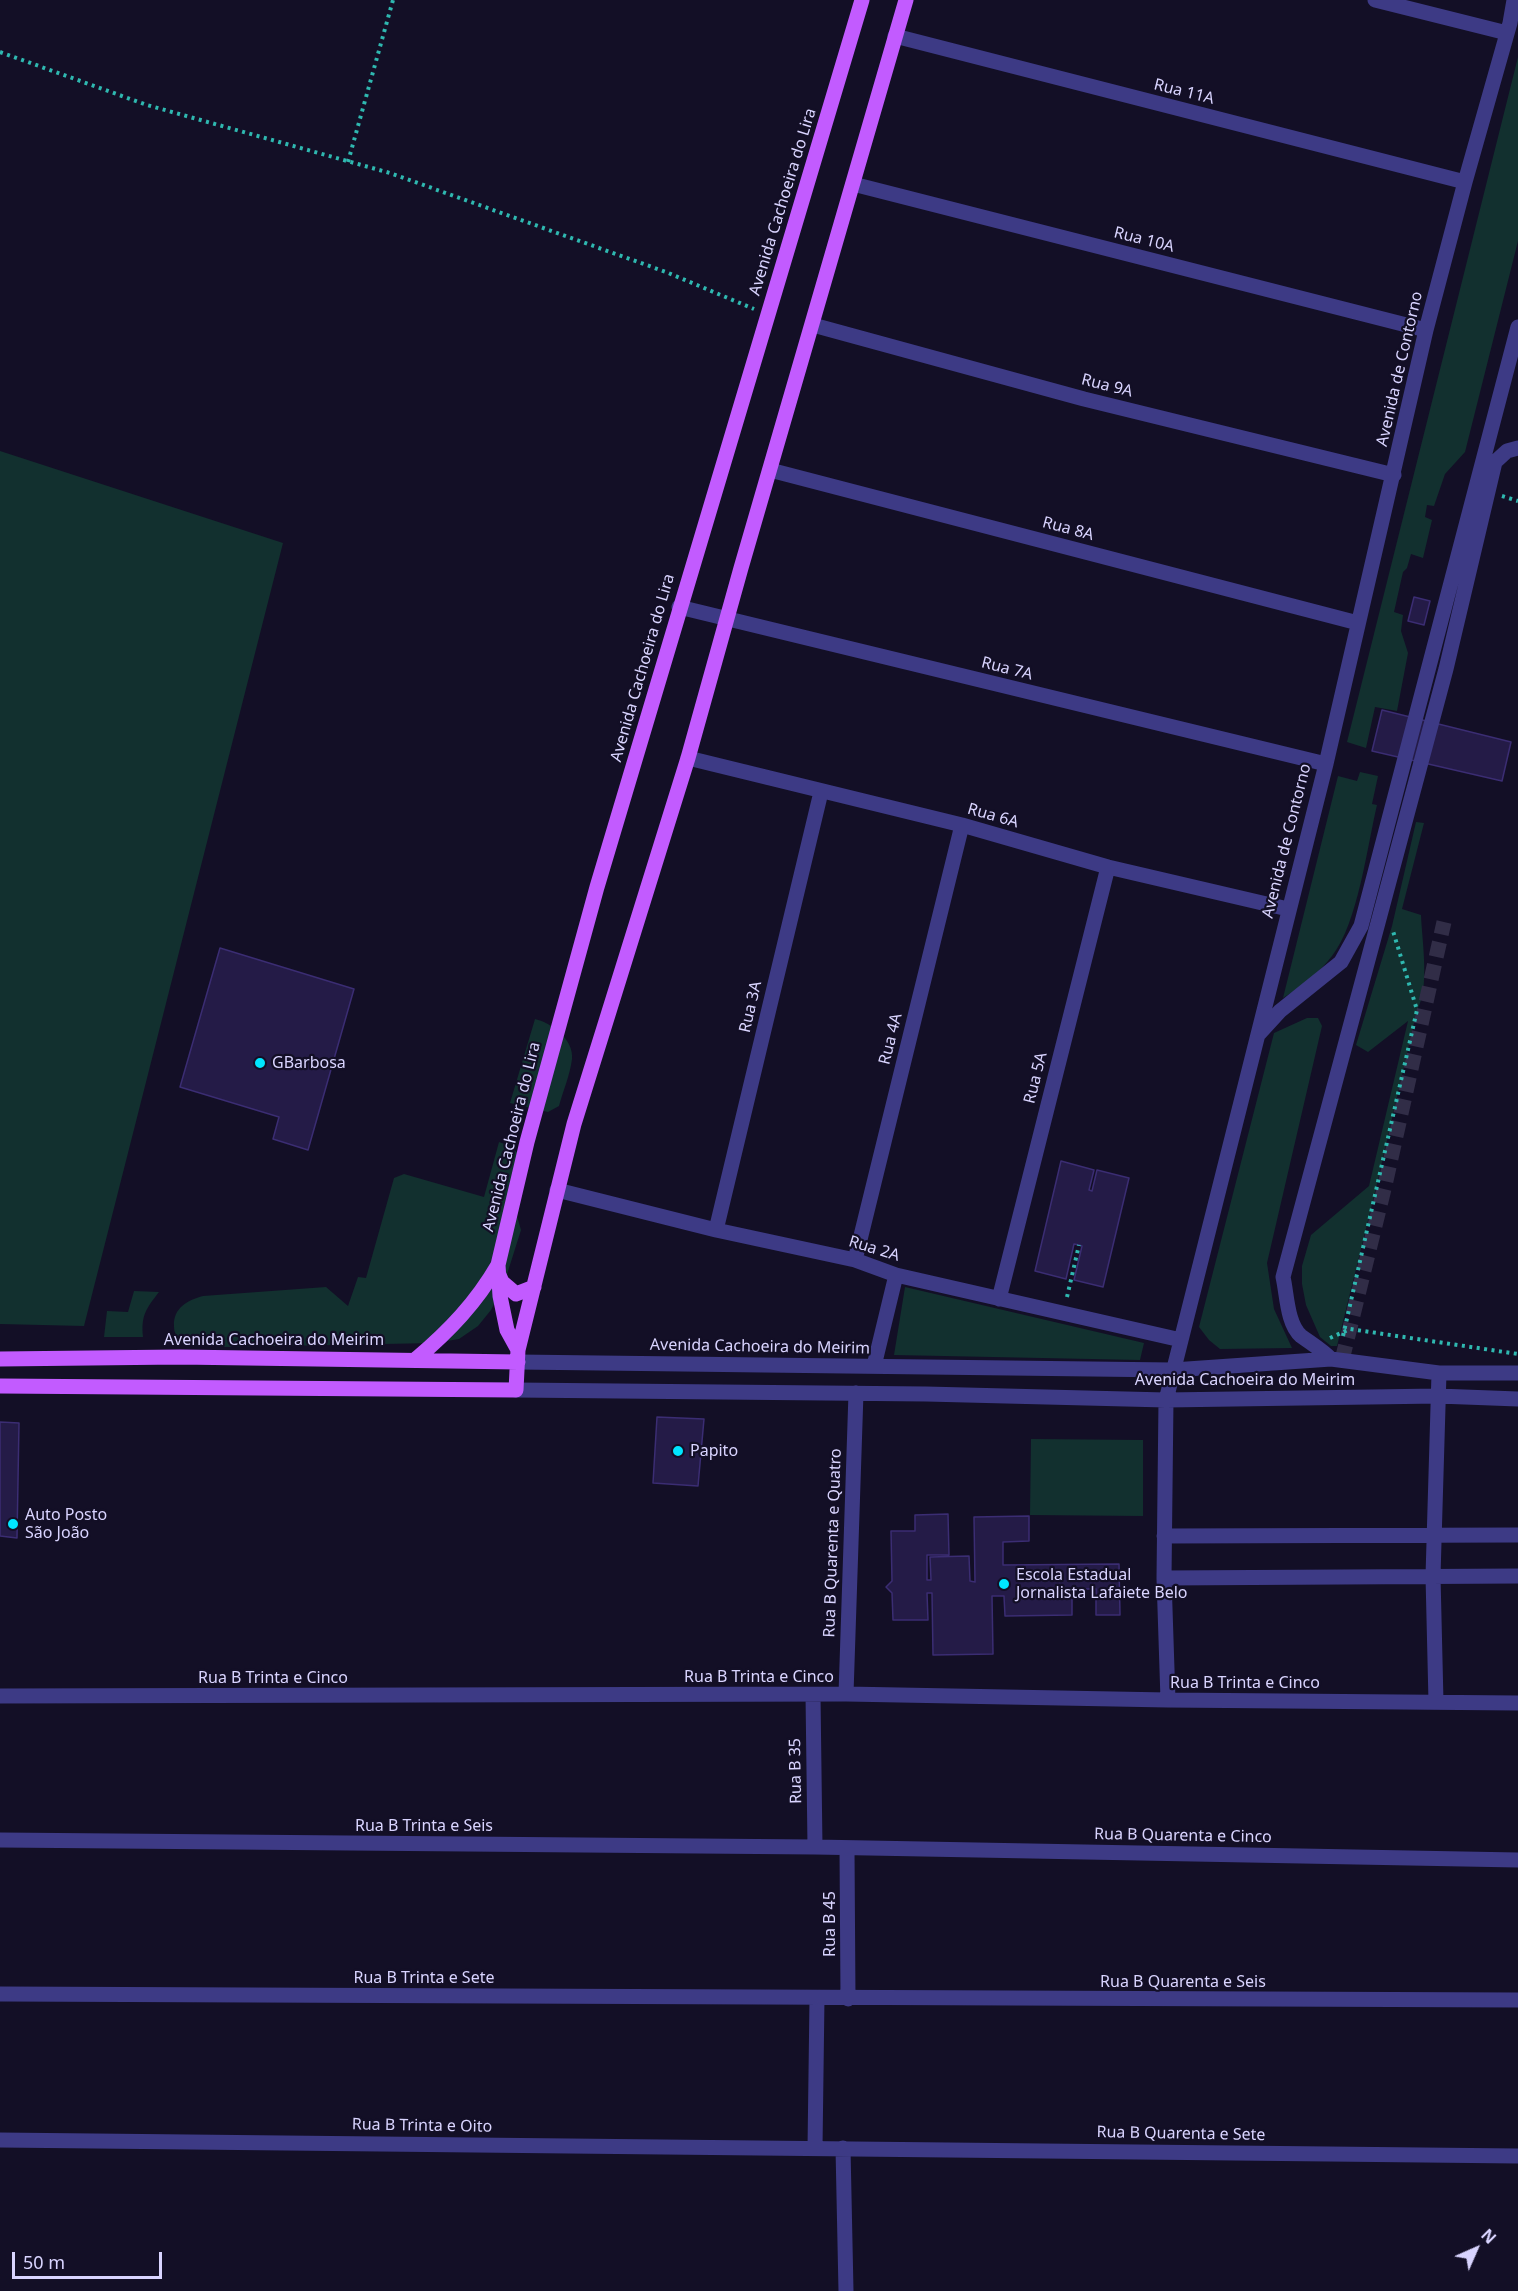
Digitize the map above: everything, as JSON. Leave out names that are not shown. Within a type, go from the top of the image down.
[{"type":"main road","name":"Avenida Cachoeira do Lira","points":[[518,1356],[507,1330],[500,1296],[499,1270],[527,1142],[597,886],[862,0]]},
{"type":"main road","name":"Avenida Cachoeira do Lira","points":[[516,1390],[518,1356],[557,1190],[589,1072],[688,758],[906,0]]},
{"type":"main road","points":[[499,1270],[502,1282],[516,1294],[534,1287]]},
{"type":"main road","points":[[416,1359],[455,1325],[499,1270]]},
{"type":"main road","name":"Avenida Cachoeira do Meirim","points":[[0,1359],[192,1357],[416,1359],[518,1356]]},
{"type":"main road","name":"Avenida Cachoeira do Meirim","points":[[0,1386],[516,1390]]},
{"type":"street","points":[[1375,0],[1512,27]]},
{"type":"street","name":"Avenida de Contorno","points":[[1168,1700],[1164,1578],[1166,1400],[1326,764],[1426,330],[1465,182],[1512,27],[1514,0]]},
{"type":"street","name":"Rua 11A","points":[[895,36],[1465,182]]},
{"type":"street","name":"Rua 10A","points":[[853,184],[1426,330]]},
{"type":"street","name":"Rua 9A","points":[[813,325],[1084,399],[1394,475]]},
{"type":"street","points":[[1257,1036],[1280,1011],[1341,962],[1361,926],[1518,327]]},
{"type":"street","points":[[1331,1359],[1316,1344],[1299,1335],[1292,1323],[1283,1277],[1446,669],[1495,462],[1507,451],[1518,448]]},
{"type":"street","name":"Rua 8A","points":[[770,470],[1358,623]]},
{"type":"street","name":"Rua 7A","points":[[679,608],[1326,764]]},
{"type":"street","name":"Rua 6A","points":[[688,758],[962,825],[1108,867],[1288,909]]},
{"type":"street","name":"Rua 3A","points":[[716,1230],[821,792]]},
{"type":"street","name":"Rua 4A","points":[[855,1260],[962,825]]},
{"type":"street","name":"Rua 5A","points":[[999,1299],[1108,867]]},
{"type":"street","name":"Rua 2A","points":[[557,1190],[716,1230],[855,1260],[896,1275],[1181,1340]]},
{"type":"street","points":[[874,1366],[896,1275]]},
{"type":"street","name":"Avenida Cachoeira do Meirim","points":[[518,1356],[874,1366],[1173,1370],[1331,1359],[1439,1373],[1518,1373]]},
{"type":"street","points":[[1436,1702],[1432,1576],[1439,1373]]},
{"type":"street","name":"Avenida Cachoeira do Meirim","points":[[516,1390],[856,1393],[1166,1400],[1438,1396],[1518,1399]]},
{"type":"street","name":"Rua B Quarenta e Quatro","points":[[846,1694],[856,1393]]},
{"type":"street","points":[[1164,1536],[1518,1535]]},
{"type":"street","points":[[1164,1578],[1518,1576]]},
{"type":"street","name":"Rua B Trinta e Cinco","points":[[0,1696],[846,1694],[1518,1703]]},
{"type":"street","name":"Rua B 35","points":[[813,1695],[815,1847]]},
{"type":"street","name":"Rua B Trinta e Seis","points":[[0,1840],[847,1849]]},
{"type":"street","name":"Rua B Quarenta e Cinco","points":[[847,1849],[1518,1860]]},
{"type":"street","name":"Rua B 45","points":[[847,1849],[848,1999]]},
{"type":"street","name":"Rua B Trinta e Sete","points":[[0,1994],[848,1999]]},
{"type":"street","points":[[815,2148],[817,1998]]},
{"type":"street","name":"Rua B Quarenta e Seis","points":[[848,1999],[1518,2001]]},
{"type":"street","name":"Rua B Trinta e Oito","points":[[0,2140],[843,2148]]},
{"type":"street","points":[[843,2148],[846,2291]]},
{"type":"street","name":"Rua B Quarenta e Sete","points":[[843,2148],[1518,2156]]},
{"type":"path","points":[[348,162],[393,0]]},
{"type":"path","points":[[0,52],[147,105],[390,173],[666,272],[768,315]]},
{"type":"path","points":[[1343,1336],[1417,1010],[1392,926]]},
{"type":"path","points":[[1062,1314],[1079,1245]]},
{"type":"green space","points":[[1518,57],[1518,241],[1465,452],[1445,474],[1434,506],[1427,505],[1425,517],[1432,520],[1423,558],[1411,554],[1407,568],[1403,572],[1394,612],[1403,615],[1401,631],[1408,653],[1397,711],[1375,707],[1366,748],[1347,742]]},
{"type":"green space","points":[[0,451],[283,543],[84,1326],[0,1324]]},
{"type":"green space","points":[[1360,772],[1378,776],[1372,804],[1377,805],[1349,924],[1341,942],[1327,962],[1283,998],[1338,776],[1357,781]]},
{"type":"green space","points":[[1416,822],[1424,823],[1402,909],[1421,915],[1423,990],[1337,1346],[1331,1346],[1320,1337],[1306,1305],[1302,1284],[1302,1266],[1311,1235],[1369,1186],[1408,1021],[1368,1052],[1356,1045],[1392,926]]},
{"type":"green space","points":[[1307,1018],[1318,1018],[1322,1026],[1267,1263],[1274,1309],[1292,1348],[1220,1349],[1199,1327],[1274,1033]]},
{"type":"green space","points":[[535,1019],[561,1033],[572,1052],[570,1071],[559,1106],[548,1112],[510,1103]]},
{"type":"green space","points":[[499,1142],[510,1146],[521,1156],[517,1216],[521,1230],[503,1287],[491,1310],[478,1326],[459,1339],[435,1343],[224,1347],[213,1343],[185,1341],[176,1334],[174,1320],[176,1314],[182,1306],[203,1296],[326,1287],[348,1306],[358,1277],[366,1278],[394,1178],[404,1174],[484,1197]]},
{"type":"green space","points":[[905,1287],[1144,1343],[1140,1360],[894,1355]]},
{"type":"green space","points":[[134,1291],[159,1292],[145,1313],[143,1337],[104,1337],[107,1311],[128,1312]]},
{"type":"green space","points":[[1031,1439],[1143,1440],[1143,1516],[1030,1515]]},
{"type":"building","points":[[1414,597],[1430,601],[1424,625],[1408,621]]},
{"type":"building","points":[[1382,710],[1511,742],[1502,781],[1372,751]]},
{"type":"building","name":"GBarbosa","points":[[220,948],[354,989],[308,1150],[273,1139],[279,1117],[180,1087]]},
{"type":"building","points":[[1061,1161],[1094,1170],[1089,1190],[1092,1191],[1097,1170],[1129,1178],[1103,1287],[1074,1280],[1082,1246],[1079,1245],[1074,1244],[1066,1279],[1035,1271]]},
{"type":"building","name":"Papito","points":[[657,1417],[704,1419],[698,1486],[653,1483]]},
{"type":"building","points":[[0,1422],[19,1423],[17,1538],[0,1536]]},
{"type":"building","name":"Escola Estadual Jornalista Lafaiete Belo","points":[[948,1514],[949,1555],[927,1555],[927,1580],[931,1580],[930,1557],[969,1556],[970,1581],[975,1582],[974,1517],[1029,1516],[1029,1541],[1003,1542],[1003,1565],[1119,1564],[1120,1615],[1096,1615],[1096,1589],[1072,1589],[1072,1615],[1005,1616],[1004,1596],[992,1596],[993,1654],[933,1655],[932,1593],[927,1593],[928,1620],[893,1620],[892,1593],[886,1587],[892,1581],[891,1531],[915,1531],[915,1515]]},
{"type":"tunnel","points":[[1342,1360],[1385,1185],[1444,922]]},
{"type":"place","name":"GBarbosa","points":[[260,1063]]},
{"type":"place","name":"Papito","points":[[678,1451]]},
{"type":"place","name":"Auto Posto São João","points":[[13,1524]]},
{"type":"place","name":"Escola Estadual Jornalista Lafaiete Belo","points":[[1004,1584]]}]
